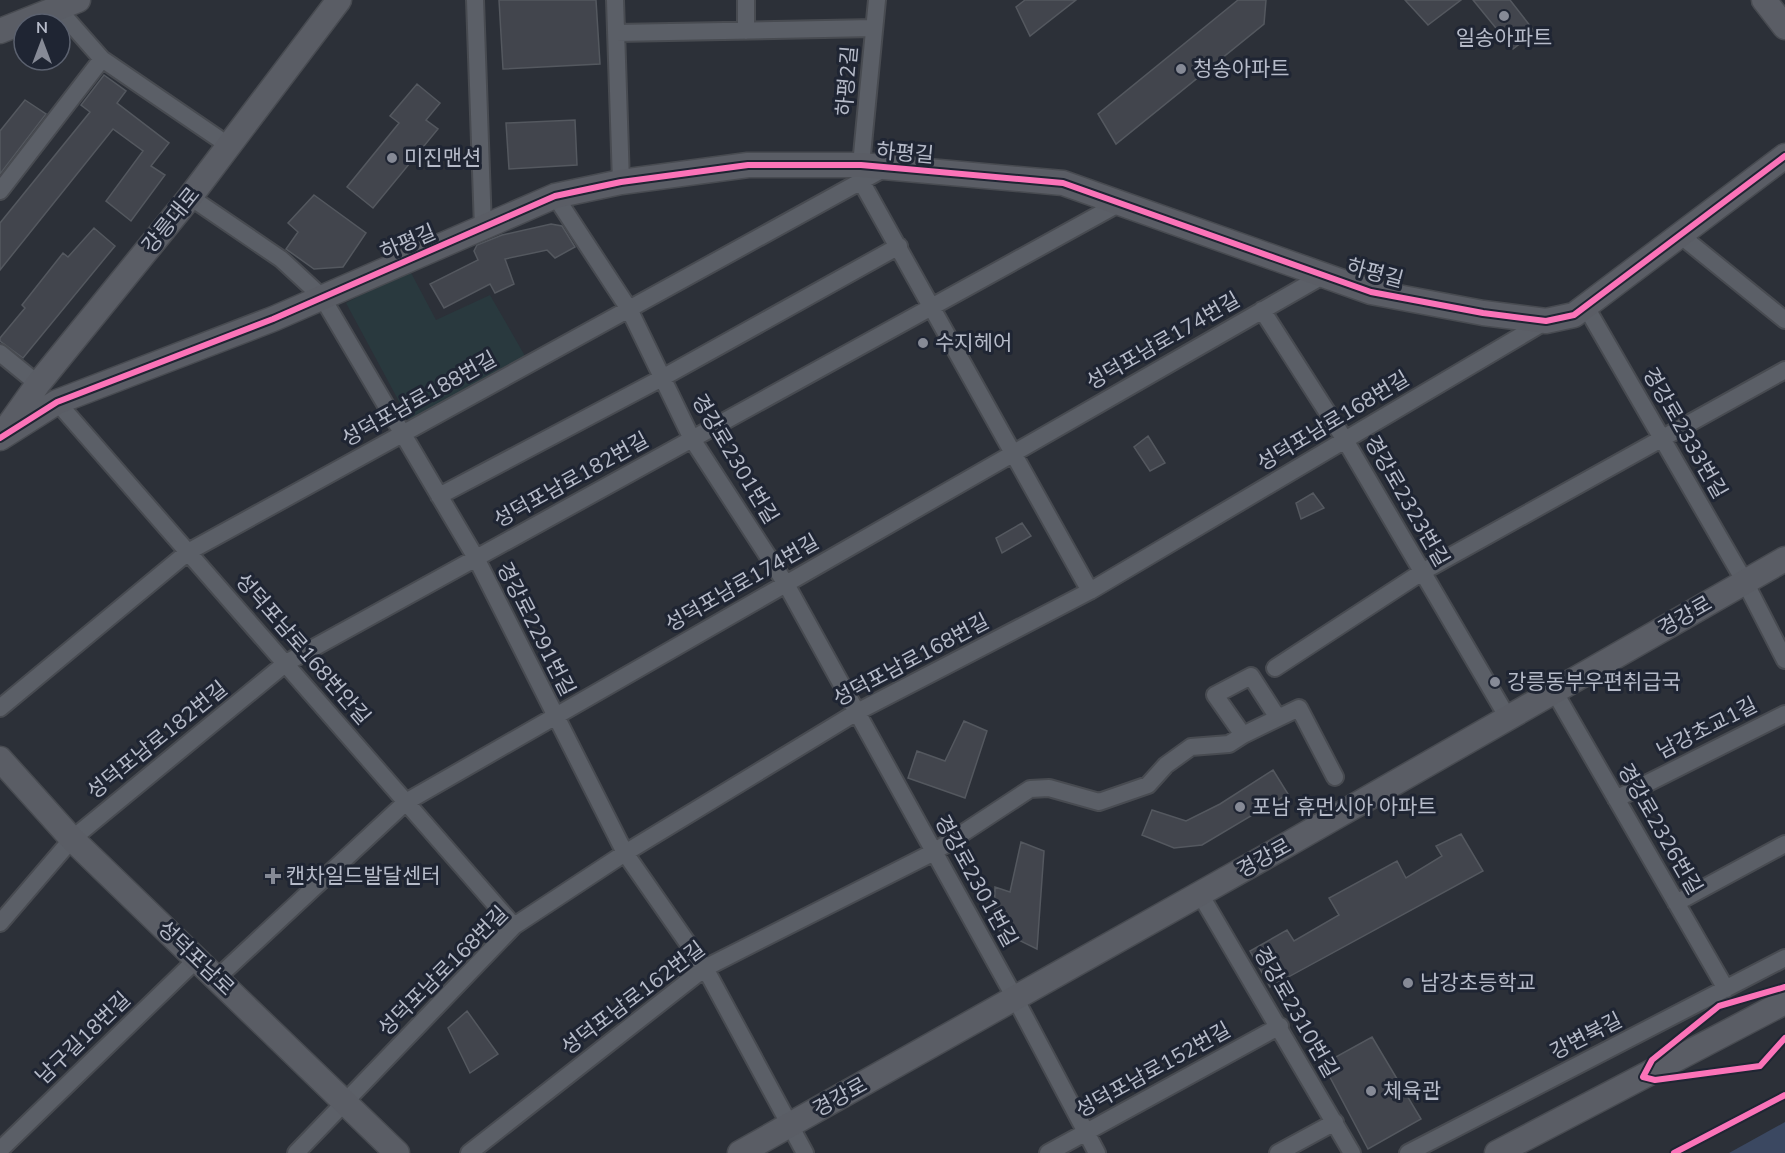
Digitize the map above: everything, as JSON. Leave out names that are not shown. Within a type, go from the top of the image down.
[{"type":"street","name":"강릉대로","points":[[0,438],[38,384],[190,197],[339,0]]},
{"type":"street","points":[[475,0],[483,228]]},
{"type":"street","points":[[615,0],[621,182]]},
{"type":"street","points":[[746,0],[746,31]]},
{"type":"street","name":"하평2길","points":[[861,173],[877,0]]},
{"type":"street","points":[[1764,0],[1785,27]]},
{"type":"street","points":[[0,31],[63,3],[102,59],[228,145]]},
{"type":"street","points":[[616,33],[874,28]]},
{"type":"street","points":[[0,192],[102,59]]},
{"type":"street","name":"하평길","points":[[0,438],[57,402],[322,297],[555,196],[621,182],[748,165],[861,173],[885,168],[1063,183],[1371,292],[1483,313],[1546,321],[1574,315],[1586,307],[1785,156]]},
{"type":"street","points":[[861,173],[1090,591]]},
{"type":"street","name":"성덕포남로188번길","points":[[0,708],[188,552],[629,309],[861,173]]},
{"type":"street","name":"경강로2301번길","points":[[555,196],[629,309],[692,439],[786,584],[1015,998],[1096,1153]]},
{"type":"street","name":"경강로2291번길","points":[[190,197],[281,259],[322,297],[476,558],[625,853],[705,968],[805,1153]]},
{"type":"street","name":"성덕포남로182번길","points":[[0,923],[72,839],[286,663],[1120,203]]},
{"type":"street","points":[[1680,235],[1785,320]]},
{"type":"street","points":[[439,496],[662,378],[899,246]]},
{"type":"street","name":"성덕포남로174번길","points":[[217,978],[406,802],[1323,275]]},
{"type":"street","name":"경강로2333번길","points":[[1586,307],[1745,582],[1785,660]]},
{"type":"street","name":"경강로2323번길","points":[[1262,310],[1345,440],[1508,718]]},
{"type":"street","name":"성덕포남로168번길","points":[[296,1153],[514,926],[625,853],[857,712],[1090,591],[1546,321]]},
{"type":"street","points":[[0,353],[38,384]]},
{"type":"street","points":[[1275,668],[1422,572],[1785,370]]},
{"type":"street","name":"성덕포남로168번안길","points":[[57,402],[514,926]]},
{"type":"street","name":"경강로","points":[[740,1153],[1200,894],[1785,559]]},
{"type":"street","points":[[1243,735],[1215,695],[1251,676],[1278,718]]},
{"type":"street","name":"경강로2326번길","points":[[1554,691],[1726,989]]},
{"type":"street","name":"성덕포남로162번길","points":[[469,1153],[705,968],[934,852],[1030,789],[1049,788],[1099,802],[1148,785],[1166,765],[1191,747],[1229,744],[1299,708],[1335,777]]},
{"type":"street","name":"남강초교1길","points":[[1616,799],[1785,714]]},
{"type":"street","name":"성덕포남로","points":[[0,759],[72,839],[397,1153]]},
{"type":"street","points":[[1676,903],[1785,844]]},
{"type":"street","name":"경강로2310번길","points":[[1200,894],[1280,1026],[1352,1153]]},
{"type":"street","name":"강변북길","points":[[1408,1153],[1785,958]]},
{"type":"street","name":"남구길18번길","points":[[0,1150],[197,959]]},
{"type":"street","points":[[1497,1153],[1785,1002]]},
{"type":"street","name":"성덕포남로152번길","points":[[1048,1153],[1280,1026]]},
{"type":"street","points":[[1278,1153],[1335,1122]]},
{"type":"shaded area","points":[[409,269],[436,320],[490,295],[525,356],[409,420],[346,303]]},
{"type":"water","points":[[1785,1122],[1785,1153],[1729,1153]]},
{"type":"building","points":[[499,0],[596,0],[600,64],[503,69]]},
{"type":"building","points":[[1025,0],[1076,0],[1030,36],[1016,7]]},
{"type":"building","name":"청송아파트","points":[[1238,0],[1266,0],[1264,24],[1116,144],[1098,114]]},
{"type":"building","name":"일송아파트","points":[[1405,0],[1461,0],[1428,25]]},
{"type":"building","name":"일송아파트","points":[[1473,0],[1510,0],[1535,32],[1513,49]]},
{"type":"building","points":[[104,75],[126,91],[117,103],[169,143],[151,166],[165,175],[131,221],[106,201],[143,151],[113,129],[0,270],[0,223],[90,112],[81,105]]},
{"type":"building","name":"미진맨션","points":[[417,84],[440,103],[426,120],[438,129],[373,208],[347,187],[399,123],[390,116]]},
{"type":"building","points":[[25,100],[46,114],[0,174],[0,131]]},
{"type":"building","points":[[575,120],[577,165],[509,169],[506,123]]},
{"type":"building","points":[[314,195],[366,233],[343,267],[314,269],[286,249],[298,232],[288,223]]},
{"type":"building","points":[[551,224],[562,226],[575,247],[555,258],[547,250],[505,259],[514,284],[495,293],[490,284],[444,308],[430,284],[478,260],[474,251],[477,245],[502,235]]},
{"type":"building","points":[[94,228],[115,246],[23,358],[0,341],[0,338],[25,308],[22,305],[63,253],[68,257]]},
{"type":"building","points":[[1148,436],[1165,463],[1150,471],[1134,447]]},
{"type":"building","points":[[1313,493],[1324,508],[1301,519],[1296,503]]},
{"type":"building","points":[[1022,523],[1031,536],[1002,553],[996,538]]},
{"type":"building","points":[[964,721],[987,731],[965,798],[908,778],[917,751],[945,761]]},
{"type":"building","name":"포남 휴먼시아 아파트","points":[[1273,770],[1288,794],[1202,845],[1174,848],[1142,835],[1152,810],[1186,821],[1220,804]]},
{"type":"building","points":[[1461,834],[1483,871],[1270,987],[1250,951],[1287,930],[1294,941],[1339,915],[1329,898],[1397,861],[1406,878],[1442,856],[1436,846]]},
{"type":"building","points":[[1021,842],[1044,851],[1037,949],[994,928],[995,887],[1010,892]]},
{"type":"building","points":[[467,1011],[498,1054],[470,1073],[448,1028]]},
{"type":"building","name":"체육관","points":[[1372,1037],[1421,1119],[1368,1149],[1323,1064]]},
{"type":"cycle path","points":[[0,438],[57,402],[273,319],[555,196],[621,182],[748,165],[861,165],[1063,183],[1371,292],[1483,313],[1546,321],[1574,315],[1785,156]]},
{"type":"cycle path","points":[[1785,987],[1719,1006],[1652,1060],[1643,1077],[1655,1080],[1760,1066],[1785,1038]]},
{"type":"cycle path","points":[[1674,1153],[1785,1095]]},
{"type":"place","name":"일송아파트","points":[[1504,16]]},
{"type":"place","name":"청송아파트","points":[[1181,69]]},
{"type":"place","name":"미진맨션","points":[[392,158]]},
{"type":"place","name":"수지헤어","points":[[923,343]]},
{"type":"place","name":"강릉동부우편취급국","points":[[1495,682]]},
{"type":"place","name":"포남 휴먼시아 아파트","points":[[1240,807]]},
{"type":"place","name":"캔차일드발달센터","points":[[273,876]]},
{"type":"place","name":"남강초등학교","points":[[1408,983]]},
{"type":"place","name":"체육관","points":[[1371,1091]]}]
